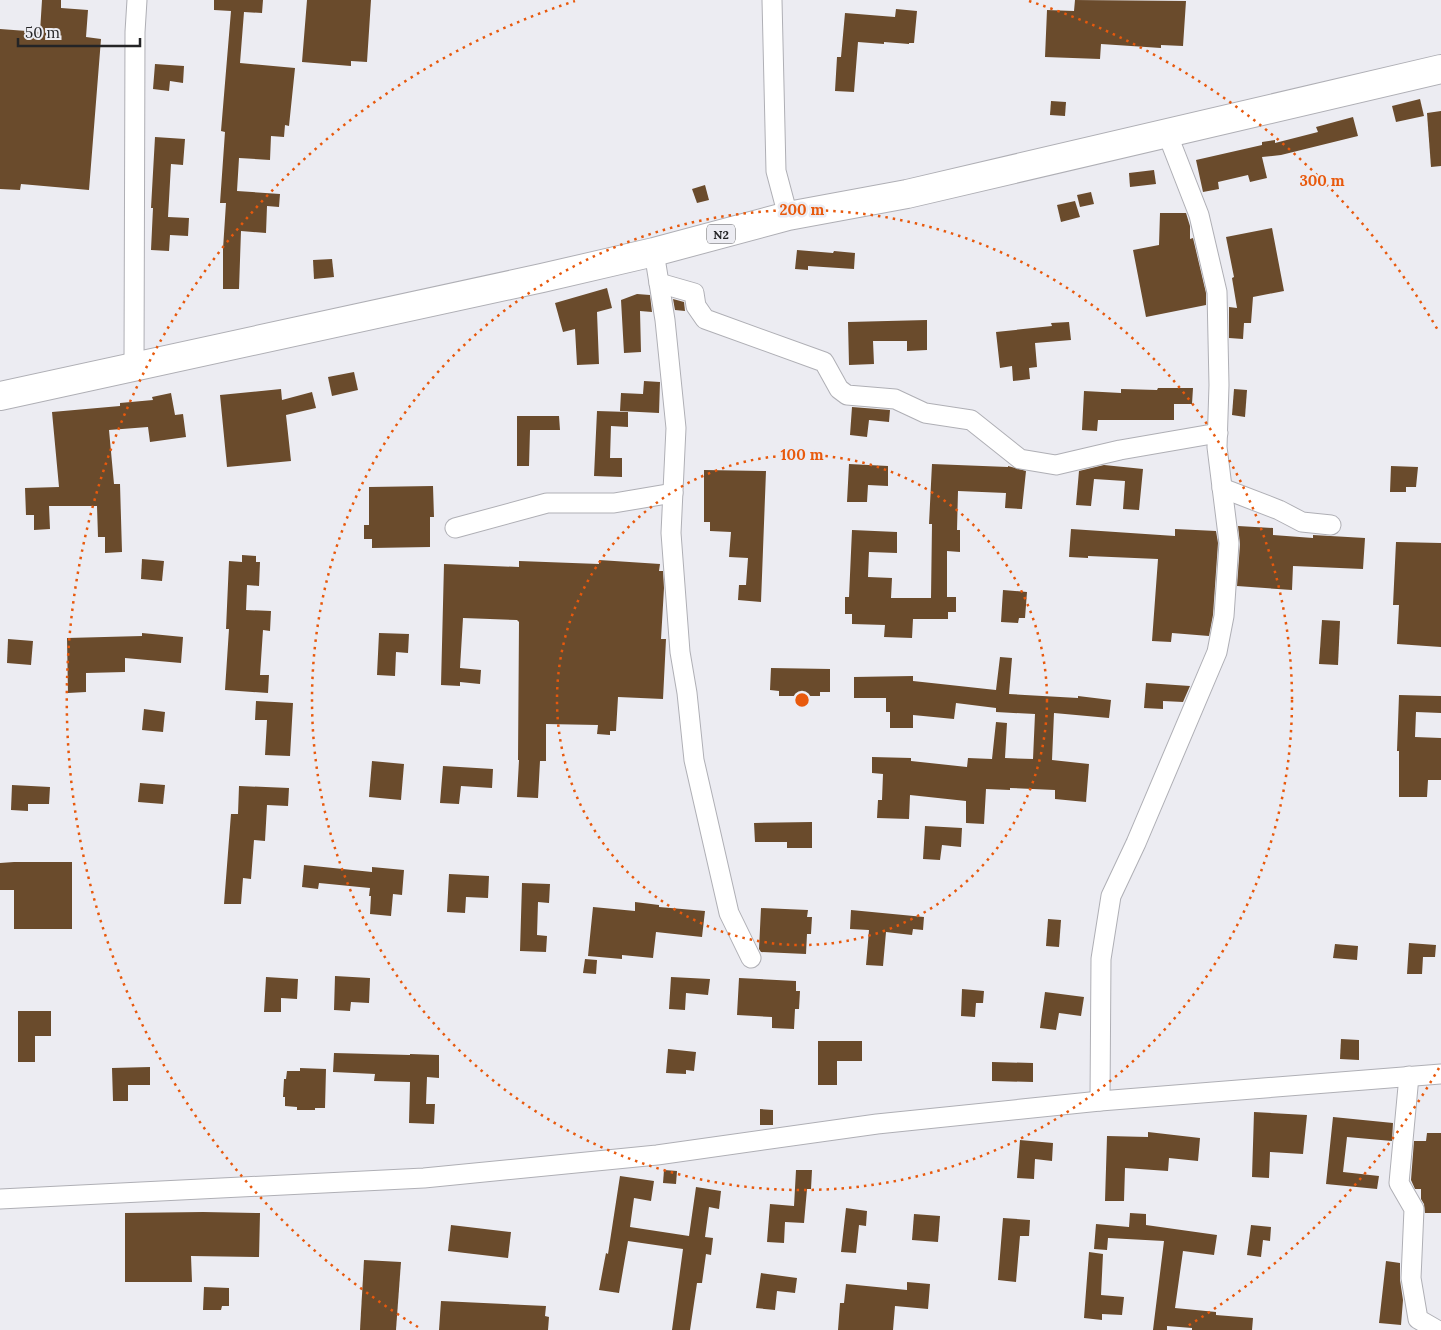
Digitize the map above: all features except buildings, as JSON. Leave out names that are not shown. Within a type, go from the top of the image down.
[{"type":"highway","name":"N2","points":[[0,396],[532,280],[654,252],[788,216],[907,194],[1441,69]]},
{"type":"street","points":[[134,367],[135,32],[137,0]]},
{"type":"street","points":[[772,0],[776,171],[788,216]]},
{"type":"street","points":[[1100,1101],[1101,959],[1111,896],[1136,843],[1217,652],[1224,616],[1229,543],[1217,446],[1219,385],[1217,292],[1199,215],[1167,133]]},
{"type":"street","points":[[654,252],[666,320],[676,428],[671,533],[680,652],[688,693],[694,760],[730,913],[751,958]]},
{"type":"street","points":[[659,283],[694,293],[696,306],[705,319],[824,362],[839,389],[846,395],[895,399],[925,413],[971,420],[1020,459],[1056,465],[1120,450],[1218,432]]},
{"type":"street","points":[[1222,488],[1279,510],[1302,522],[1331,525]]},
{"type":"street","points":[[455,528],[547,503],[614,503],[673,493]]},
{"type":"street","points":[[0,1199],[424,1178],[657,1155],[878,1124],[1100,1101],[1441,1074]]},
{"type":"street","points":[[1409,1076],[1399,1183],[1414,1208],[1412,1278],[1418,1319],[1437,1330]]}]
